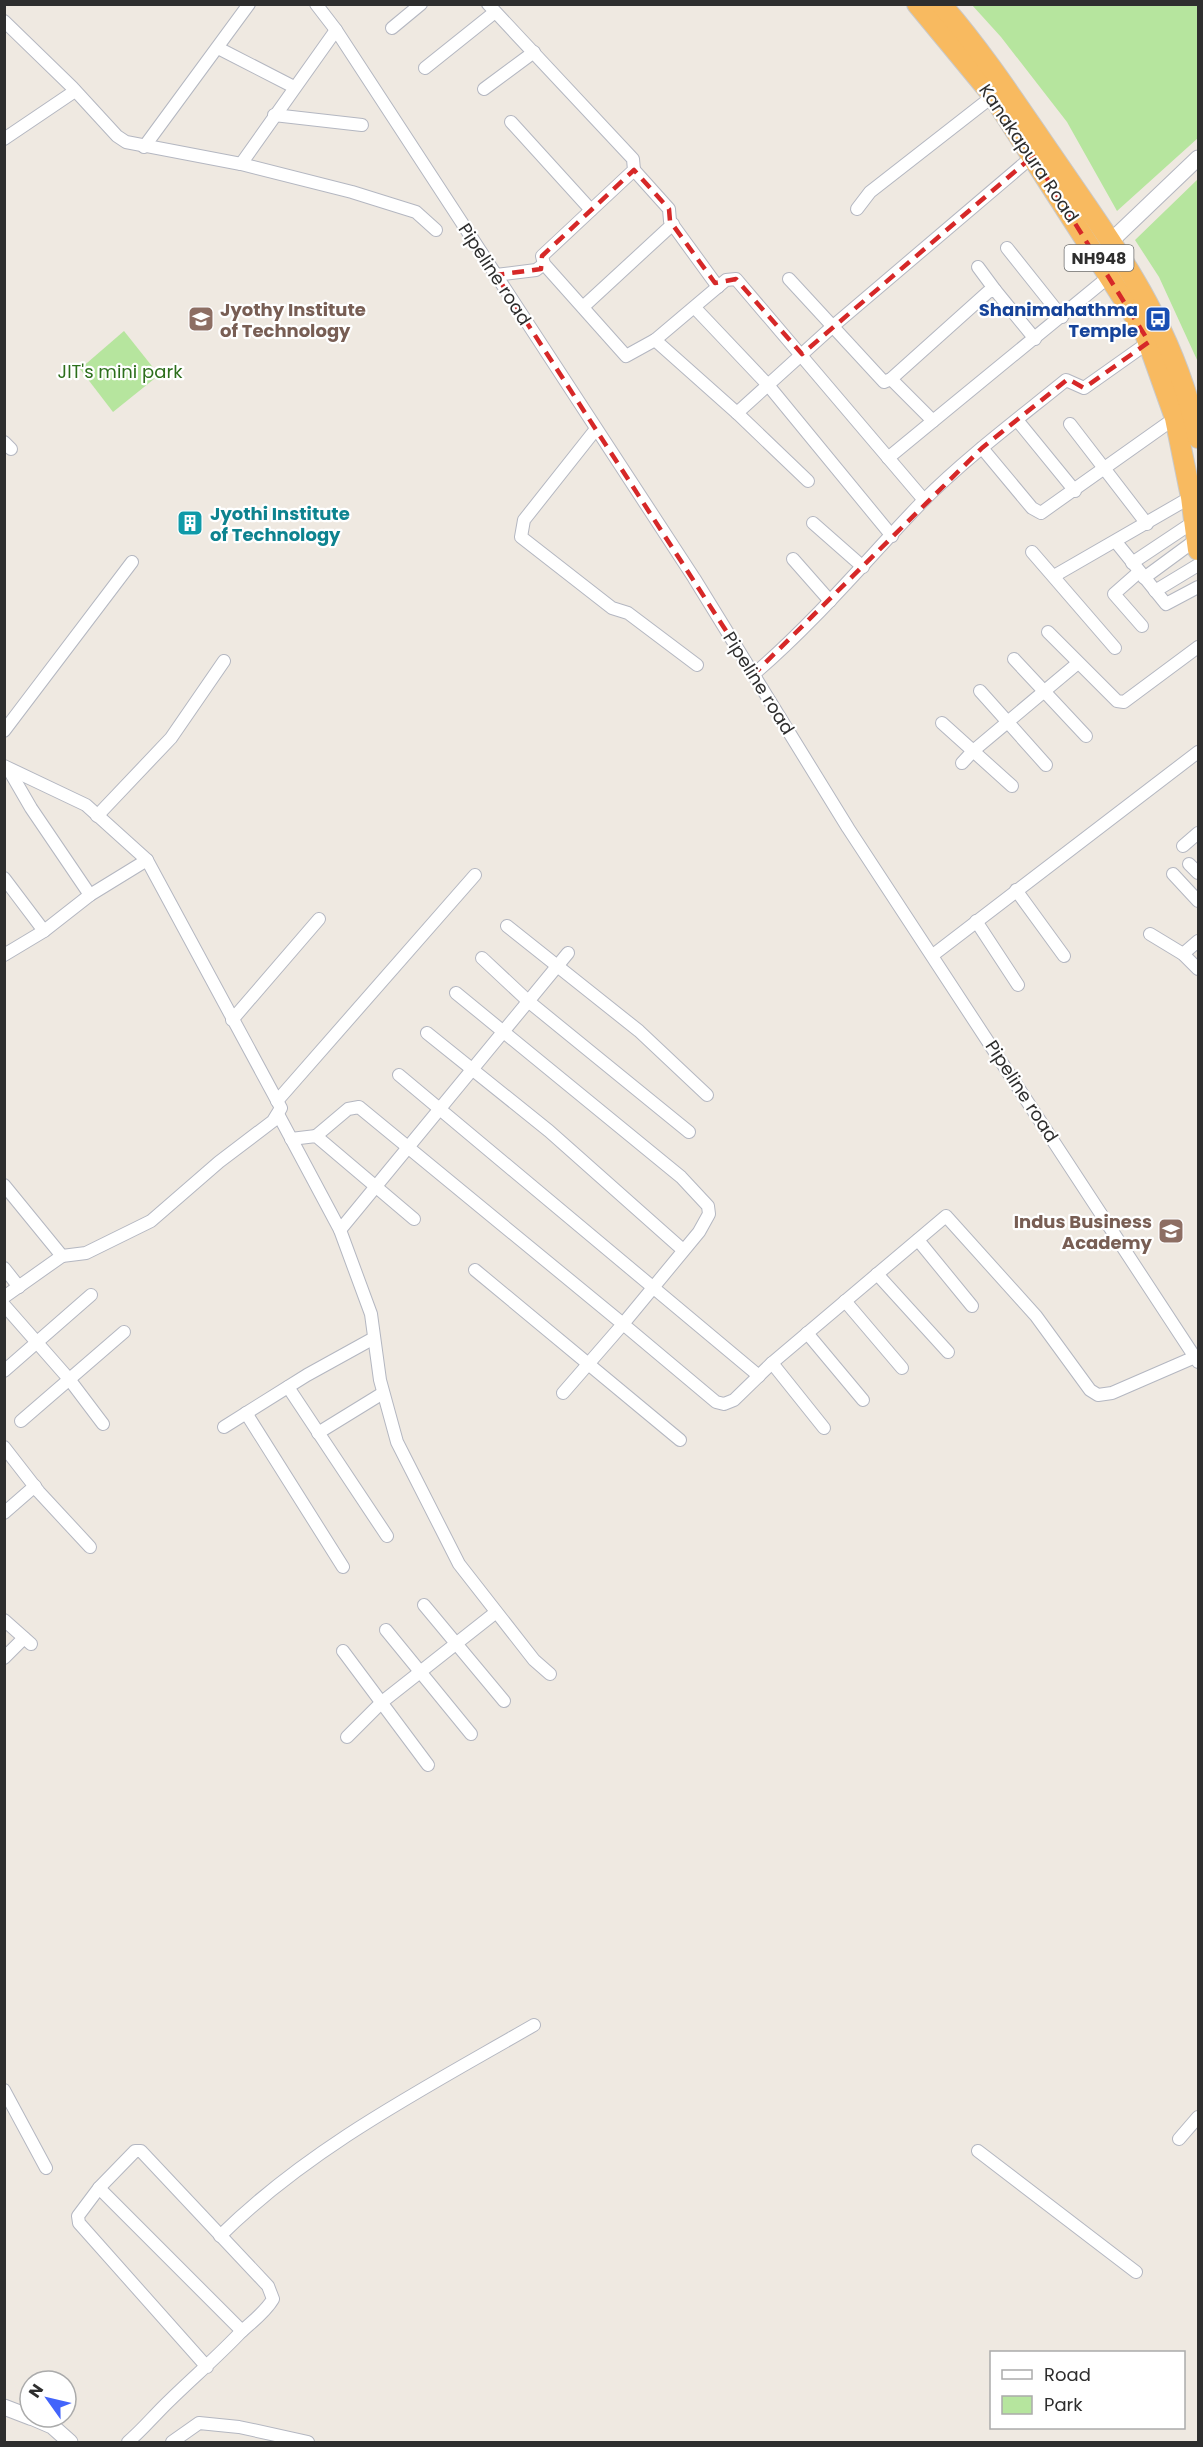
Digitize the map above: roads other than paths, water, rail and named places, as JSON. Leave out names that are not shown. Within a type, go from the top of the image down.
[{"type":"highway","name":"Kanakapura Road","points":[[917,4],[993,96],[1111,275],[1149,342],[1174,418],[1191,456],[1191,497],[1197,536]]},
{"type":"highway","name":"Kanakapura Road","points":[[941,4],[1006,87],[1111,241],[1164,331],[1179,366],[1198,438]]},
{"type":"street","points":[[144,147],[249,4]]},
{"type":"street","name":"Pipeline road","points":[[316,4],[336,30],[694,578],[848,828],[1197,1360]]},
{"type":"street","points":[[392,28],[421,4]]},
{"type":"street","points":[[425,68],[491,8],[633,159],[634,170],[669,209],[673,224],[718,287]]},
{"type":"street","points":[[4,21],[117,136],[144,147],[241,164],[352,192],[416,212],[436,230]]},
{"type":"street","points":[[241,164],[336,30]]},
{"type":"street","points":[[218,48],[294,87]]},
{"type":"street","points":[[484,89],[534,52]]},
{"type":"street","points":[[4,139],[75,91]]},
{"type":"street","points":[[857,209],[870,192],[993,96]]},
{"type":"street","points":[[274,115],[362,125]]},
{"type":"street","points":[[511,122],[591,210]]},
{"type":"street","points":[[737,412],[832,327],[1033,156]]},
{"type":"street","points":[[1111,241],[1198,158]]},
{"type":"street","points":[[634,170],[542,256],[544,264],[626,356],[655,340],[726,280],[736,279],[924,500]]},
{"type":"street","points":[[582,307],[673,224]]},
{"type":"street","points":[[1008,248],[1062,317]]},
{"type":"street","points":[[496,275],[536,270],[544,264]]},
{"type":"street","points":[[978,267],[1035,339]]},
{"type":"street","points":[[888,458],[1111,275]]},
{"type":"street","points":[[789,279],[884,382],[891,379],[988,292],[994,290]]},
{"type":"street","points":[[695,308],[768,385],[892,536]]},
{"type":"street","points":[[655,340],[737,412],[808,482]]},
{"type":"street","points":[[753,674],[830,601],[924,500],[982,448],[1066,380],[1084,388],[1149,342]]},
{"type":"street","points":[[891,379],[933,422]]},
{"type":"street","points":[[982,448],[1037,512],[1041,513],[1075,491],[1174,418]]},
{"type":"street","points":[[1017,420],[1075,491]]},
{"type":"street","points":[[1070,424],[1147,524]]},
{"type":"street","points":[[596,429],[524,520],[521,537],[612,608],[628,613],[697,665]]},
{"type":"street","points":[[1054,576],[1191,497]]},
{"type":"street","points":[[813,523],[863,567]]},
{"type":"street","points":[[1139,571],[1197,536]]},
{"type":"street","points":[[1143,626],[1114,594],[1139,571],[1197,536]]},
{"type":"street","points":[[1116,542],[1166,604],[1198,587]]},
{"type":"street","points":[[1032,552],[1115,648]]},
{"type":"street","points":[[793,559],[830,601]]},
{"type":"street","points":[[4,731],[132,562]]},
{"type":"street","points":[[1155,591],[1198,565]]},
{"type":"street","points":[[1048,632],[1117,701],[1124,702],[1198,647]]},
{"type":"street","points":[[1014,659],[1042,693],[1086,736]]},
{"type":"street","points":[[97,816],[171,738],[224,661]]},
{"type":"street","points":[[962,763],[973,751],[1078,663]]},
{"type":"street","points":[[980,691],[1006,724],[1046,765]]},
{"type":"street","points":[[942,723],[1012,786]]},
{"type":"street","points":[[933,955],[1198,752]]},
{"type":"street","points":[[4,1298],[62,1256],[86,1253],[151,1221],[219,1162],[273,1121],[280,1108],[147,860],[87,805],[7,768]]},
{"type":"street","points":[[7,768],[90,895]]},
{"type":"street","points":[[1182,846],[1198,833]]},
{"type":"street","points":[[4,955],[44,931],[90,895],[147,860]]},
{"type":"street","points":[[1189,864],[1198,873]]},
{"type":"street","points":[[1173,874],[1198,901]]},
{"type":"street","points":[[277,1101],[475,875]]},
{"type":"street","points":[[4,878],[44,931]]},
{"type":"street","points":[[1016,890],[1064,956]]},
{"type":"street","points":[[232,1020],[319,919]]},
{"type":"street","points":[[976,921],[1018,985]]},
{"type":"street","points":[[507,926],[639,1031],[708,1095]]},
{"type":"street","points":[[1150,934],[1183,954],[1198,969]]},
{"type":"street","points":[[1183,954],[1198,941]]},
{"type":"street","points":[[340,1230],[568,953]]},
{"type":"street","points":[[482,958],[528,1001],[689,1132]]},
{"type":"street","points":[[456,993],[681,1177],[708,1206],[709,1214],[699,1232],[563,1393]]},
{"type":"street","points":[[427,1033],[549,1131],[683,1250]]},
{"type":"street","points":[[399,1075],[438,1110],[759,1376]]},
{"type":"street","points":[[291,1139],[316,1136],[355,1106],[716,1402],[724,1404],[734,1400],[772,1363],[946,1216],[1036,1317],[1090,1390],[1098,1395],[1112,1393],[1197,1360]]},
{"type":"street","points":[[278,1114],[340,1230],[371,1314],[383,1393],[397,1442],[459,1564],[495,1613],[534,1660],[550,1674]]},
{"type":"street","points":[[316,1136],[414,1219]]},
{"type":"street","points":[[4,1185],[62,1256]]},
{"type":"street","points":[[918,1240],[972,1306]]},
{"type":"street","points":[[4,1268],[19,1287]]},
{"type":"street","points":[[475,1270],[680,1440]]},
{"type":"street","points":[[877,1274],[948,1352]]},
{"type":"street","points":[[4,1371],[91,1295]]},
{"type":"street","points":[[845,1301],[902,1368]]},
{"type":"street","points":[[4,1305],[69,1379],[103,1424]]},
{"type":"street","points":[[21,1421],[124,1332]]},
{"type":"street","points":[[807,1333],[863,1400]]},
{"type":"street","points":[[224,1427],[374,1338]]},
{"type":"street","points":[[772,1363],[824,1428]]},
{"type":"street","points":[[288,1387],[387,1536]]},
{"type":"street","points":[[318,1432],[383,1393]]},
{"type":"street","points":[[246,1413],[344,1567]]},
{"type":"street","points":[[5,1448],[35,1486],[90,1547]]},
{"type":"street","points":[[4,1513],[35,1486]]},
{"type":"street","points":[[424,1605],[504,1701]]},
{"type":"street","points":[[347,1737],[382,1702],[458,1645],[495,1613]]},
{"type":"street","points":[[4,1620],[27,1641],[4,1658]]},
{"type":"street","points":[[386,1630],[471,1734]]},
{"type":"street","points":[[343,1651],[428,1765]]},
{"type":"street","points":[[220,2236],[246,2210],[349,2132],[534,2025]]},
{"type":"street","points":[[4,2090],[46,2168]]},
{"type":"street","points":[[1179,2139],[1198,2117]]},
{"type":"street","points":[[128,2442],[207,2367],[270,2303],[272,2292],[141,2151],[135,2151],[99,2188],[78,2216],[79,2223],[207,2367]]},
{"type":"street","points":[[978,2151],[1136,2272]]},
{"type":"street","points":[[99,2188],[242,2331]]},
{"type":"street","points":[[172,2442],[199,2422],[239,2427],[308,2442]]},
{"type":"street","points":[[55,2429],[70,2442]]},
{"type":"place","name":"Jyothy Institute of Technology","points":[[201,319]]},
{"type":"place","name":"Shanimahathma Temple","points":[[1158,319]]},
{"type":"place","name":"Jyothi Institute of Technology","points":[[190,523]]},
{"type":"place","name":"Indus Business Academy","points":[[1171,1231]]},
{"type":"park label","name":"JIT's mini park","points":[[120,371]]}]
